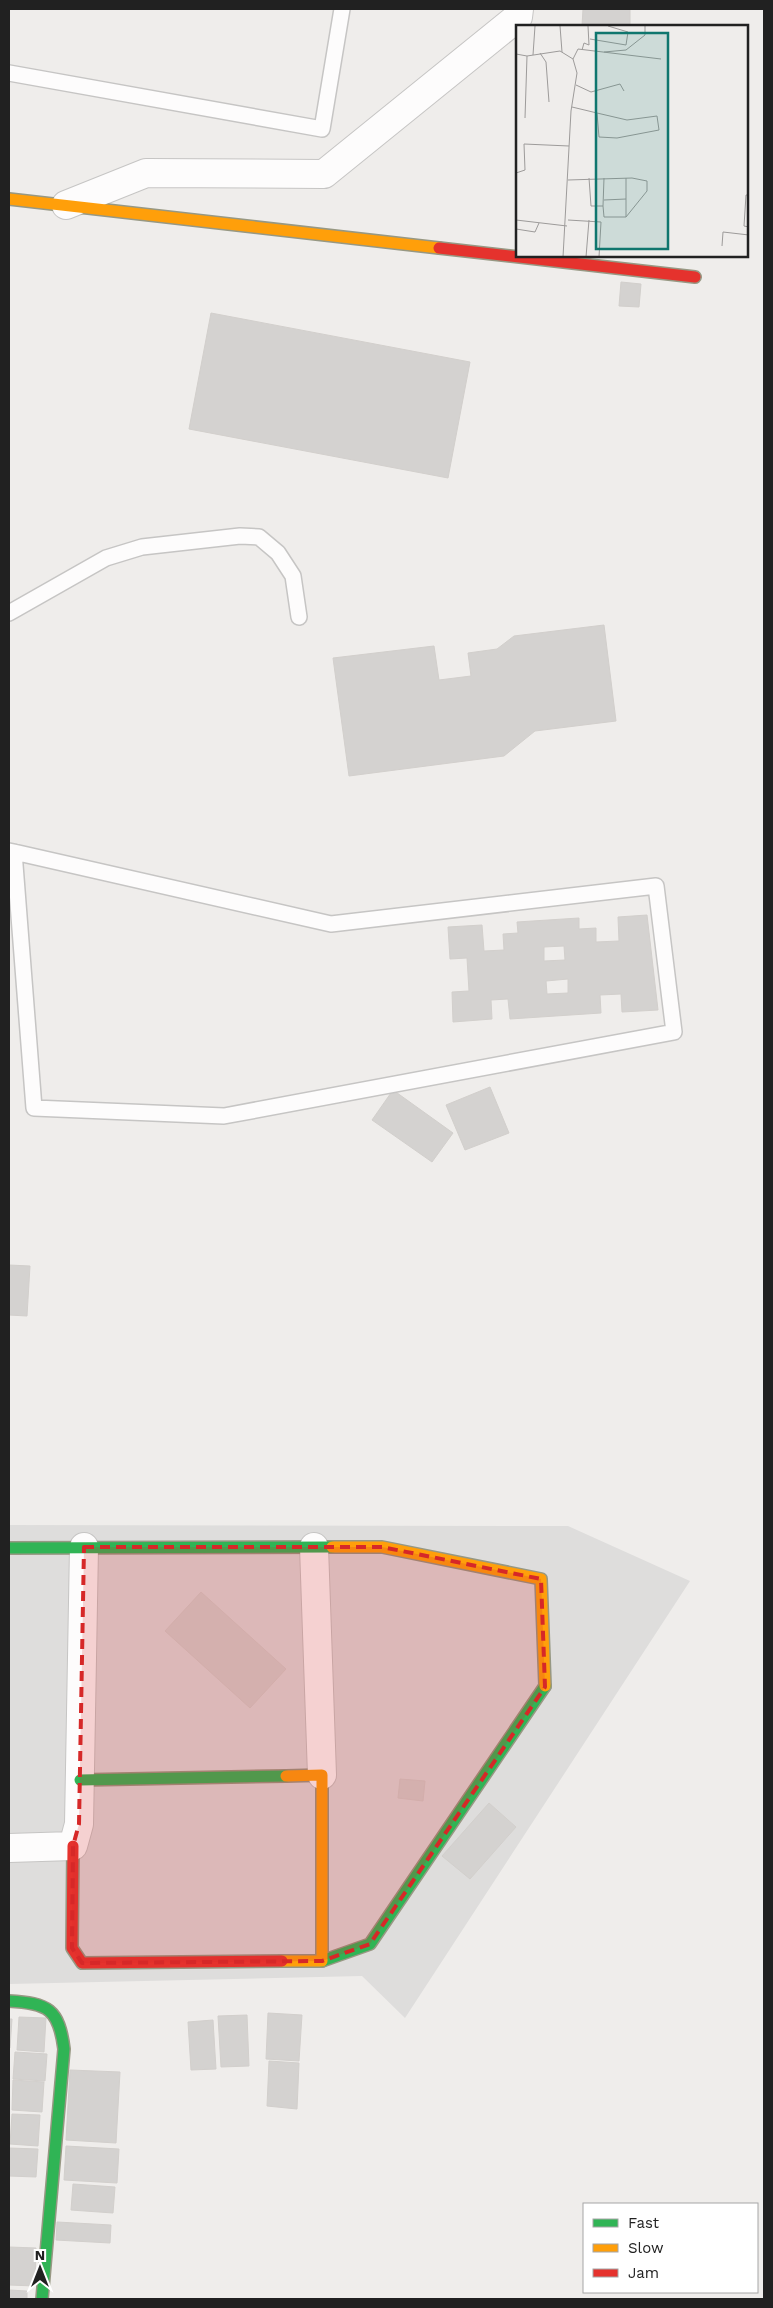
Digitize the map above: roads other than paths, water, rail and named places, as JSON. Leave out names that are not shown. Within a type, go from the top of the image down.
[{"type":"street","points":[[66,205],[146,173],[324,174],[518,16],[519,9]]},
{"type":"street","points":[[9,199],[516,257]]},
{"type":"street","points":[[529,258],[695,277]]},
{"type":"street","points":[[9,1548],[84,1547],[382,1547],[541,1579],[545,1687],[370,1944],[322,1961],[82,1964],[72,1948],[72,1846],[79,1824],[84,1547]]},
{"type":"street","points":[[314,1547],[322,1775],[322,1961]]},
{"type":"street","points":[[80,1780],[322,1775]]},
{"type":"street","points":[[9,1848],[72,1846]]},
{"type":"street","points":[[9,2001],[39,2002],[55,2012],[62,2031],[64,2049],[42,2299]]},
{"type":"lane","points":[[9,73],[322,129],[342,9]]},
{"type":"lane","points":[[9,613],[106,558],[142,547],[240,536],[259,537],[278,553],[294,576],[299,618]]},
{"type":"lane","points":[[11,851],[331,924],[656,886],[674,1032],[224,1116],[34,1108],[11,851]]}]
